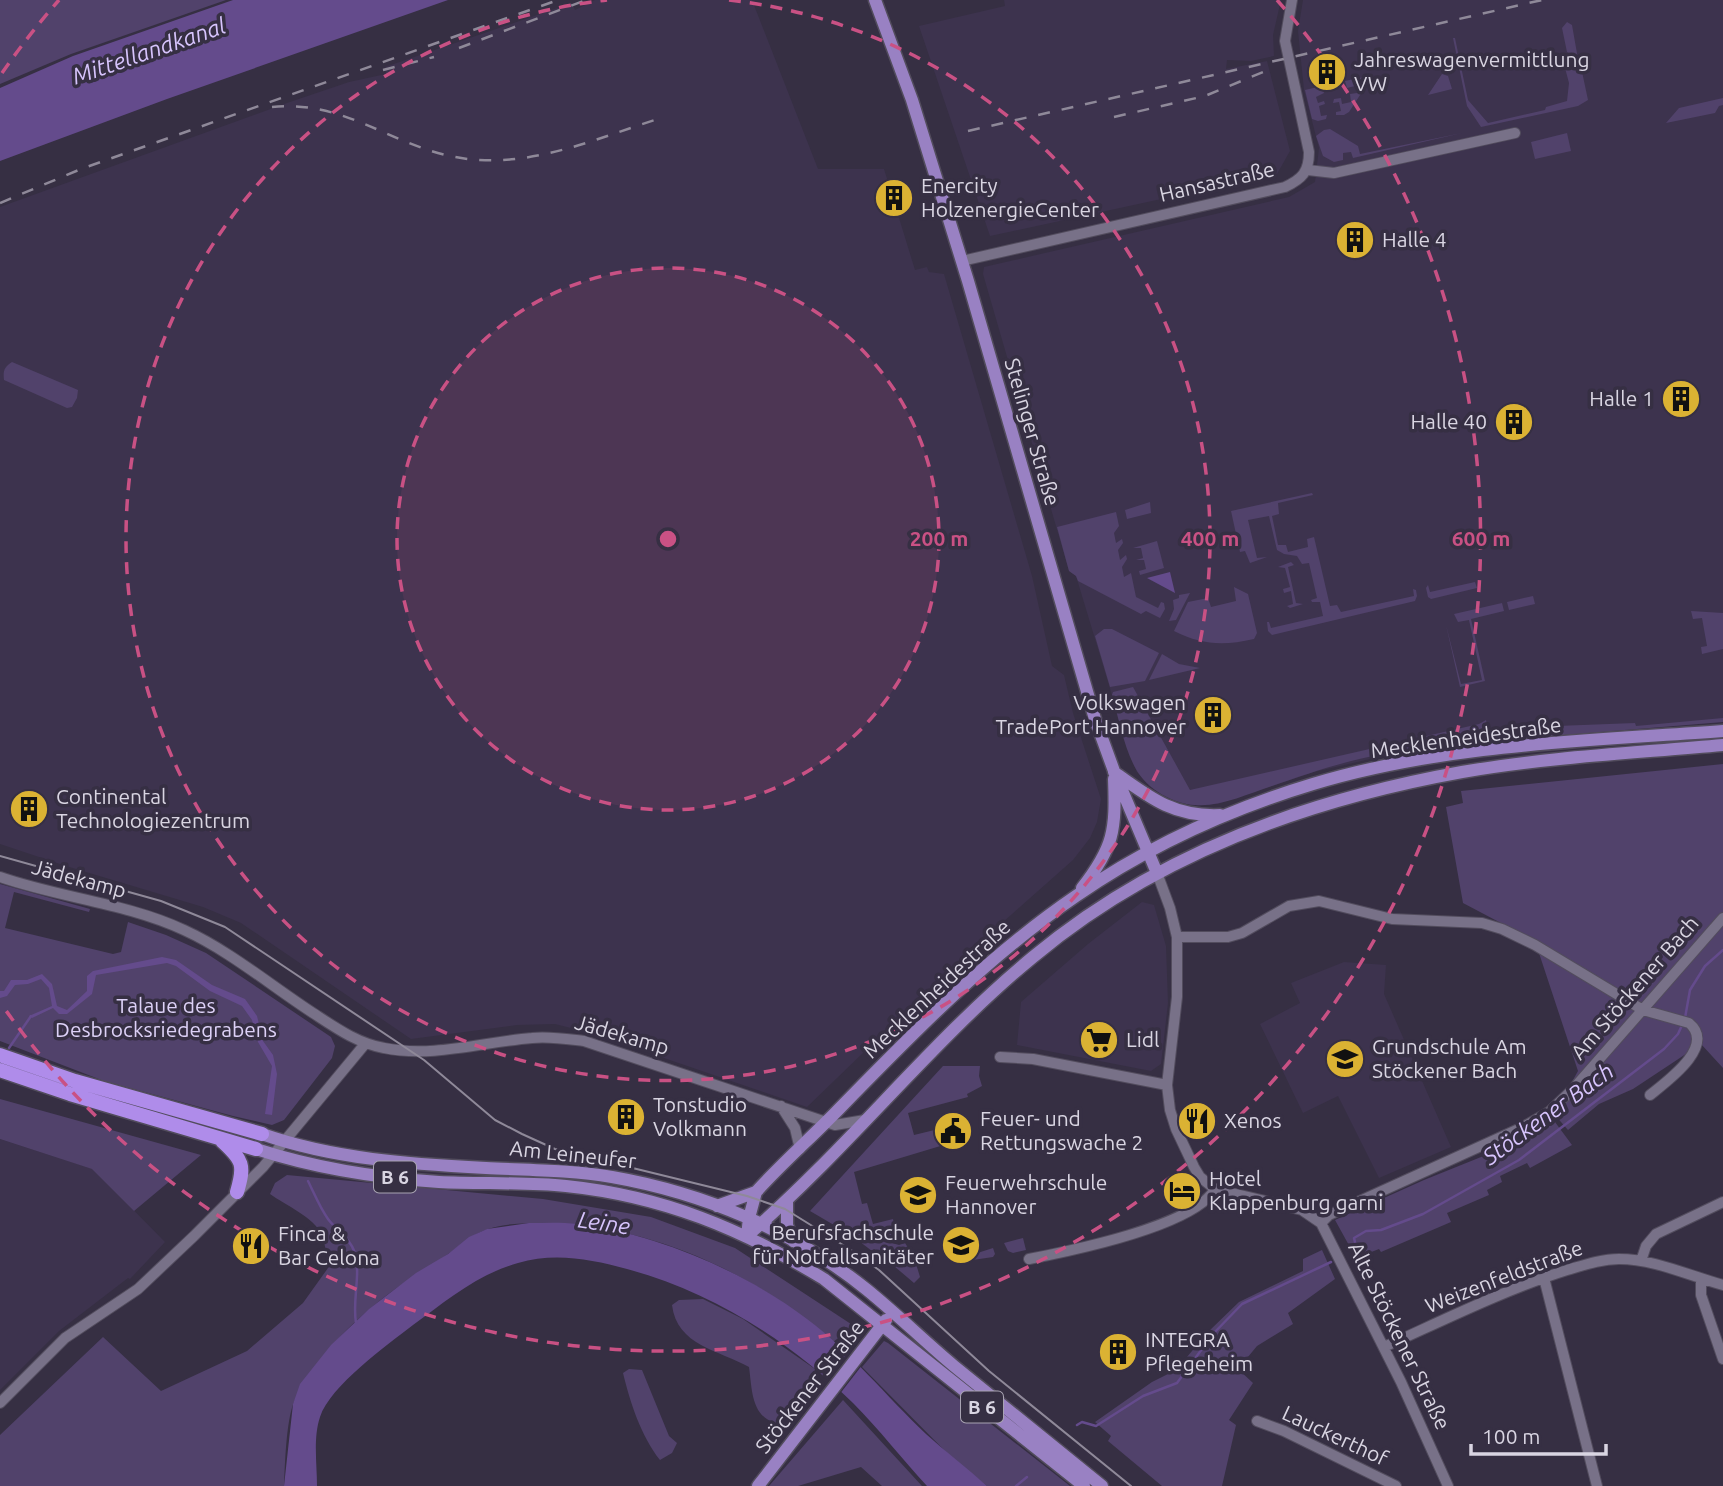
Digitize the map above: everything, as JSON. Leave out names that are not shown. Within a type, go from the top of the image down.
[{"type":"highway","name":"Am Leineufer","points":[[0,1055],[75,1081],[261,1134]]},
{"type":"highway","name":"Am Leineufer","points":[[0,1070],[70,1094],[256,1149]]},
{"type":"highway","points":[[218,1138],[241,1162],[242,1174],[237,1192]]},
{"type":"main road","name":"Stelinger Straße","points":[[875,0],[912,100],[962,261],[1095,719],[1157,873]]},
{"type":"main road","name":"Mecklenheidestraße","points":[[756,1192],[966,983],[1076,895],[1148,852],[1229,815],[1313,784],[1417,761],[1526,746],[1723,730]]},
{"type":"main road","name":"Mecklenheidestraße","points":[[747,1236],[755,1221],[787,1202],[930,1054],[1033,956],[1093,911],[1191,854],[1321,804],[1463,772],[1723,745]]},
{"type":"main road","points":[[1114,771],[1162,805],[1201,816],[1229,815]]},
{"type":"main road","points":[[1076,895],[1101,864],[1110,843],[1115,814],[1114,771]]},
{"type":"main road","name":"Am Leineufer","points":[[261,1134],[314,1149],[376,1159],[438,1165],[567,1171],[610,1177],[654,1185],[755,1221],[835,1267],[1102,1486]]},
{"type":"main road","name":"Am Leineufer","points":[[256,1149],[300,1162],[376,1175],[438,1182],[565,1186],[606,1191],[682,1209],[747,1236],[824,1279],[1084,1486]]},
{"type":"main road","points":[[717,1206],[756,1192],[755,1221]]},
{"type":"main road","points":[[787,1202],[787,1225],[793,1241]]},
{"type":"main road","name":"Stöckener Straße","points":[[758,1486],[893,1312]]},
{"type":"street","points":[[1292,0],[1285,41],[1309,152],[1308,170],[1334,173],[1515,133]]},
{"type":"street","name":"Hansastraße","points":[[962,261],[1285,187],[1299,181],[1308,170]]},
{"type":"street","points":[[1157,873],[1177,937],[1177,997],[1167,1085],[1170,1110],[1183,1146],[1200,1177],[1215,1189],[1302,1210],[1321,1223]]},
{"type":"street","name":"Jädekamp","points":[[0,877],[181,928],[218,948],[332,1026],[365,1044],[386,1049],[422,1051],[533,1038],[584,1041],[827,1121],[844,1125],[865,1120]]},
{"type":"street","points":[[1177,937],[1228,937],[1242,933],[1289,906],[1319,901],[1392,919],[1482,923],[1527,940],[1643,1010],[1689,1023],[1694,1027],[1697,1041],[1695,1049],[1675,1076],[1650,1095]]},
{"type":"street","name":"Am Stöckener Bach","points":[[1321,1223],[1329,1216],[1523,1127],[1549,1112],[1563,1100],[1723,918]]},
{"type":"street","points":[[0,1403],[65,1338],[138,1289],[237,1192],[274,1155],[365,1044]]},
{"type":"street","points":[[1000,1057],[1033,1059],[1167,1085]]},
{"type":"street","points":[[780,1106],[795,1128],[800,1149]]},
{"type":"street","points":[[1028,1259],[1086,1248],[1146,1230],[1205,1202],[1215,1189]]},
{"type":"street","points":[[1641,1261],[1646,1246],[1656,1234],[1723,1202]]},
{"type":"street","name":"Alte Stöckener Straße","points":[[1321,1223],[1384,1347],[1448,1486]]},
{"type":"street","name":"Weizenfeldstraße","points":[[1384,1347],[1544,1278],[1600,1260],[1641,1261],[1723,1285]]},
{"type":"street","points":[[1544,1278],[1597,1486]]},
{"type":"street","points":[[1701,1279],[1701,1295],[1723,1359]]},
{"type":"street","name":"Lauckerthof","points":[[1257,1420],[1396,1486]]},
{"type":"shaded area","points":[[595,0],[752,0],[818,169],[884,169],[915,270],[927,267],[929,272],[944,274],[1032,576],[1052,666],[1064,675],[1073,713],[1101,799],[1097,822],[1090,838],[1073,860],[951,968],[807,1107],[591,1033],[555,1024],[517,1025],[411,1039],[241,923],[203,907],[0,844],[0,207],[287,103],[349,82],[386,74],[385,67],[572,3],[575,10]]},
{"type":"shaded area","points":[[1004,0],[1281,0],[1273,35],[1274,56],[1251,61],[1227,60],[1226,69],[1267,61],[1290,151],[1277,174],[990,236],[919,26],[1005,6]]},
{"type":"shaded area","points":[[1303,0],[1723,0],[1723,722],[1539,737],[1427,751],[1409,750],[1314,772],[1218,804],[1192,805],[1176,801],[1149,786],[1137,772],[1076,576],[1069,571],[983,274],[984,267],[1289,197],[1315,182],[1319,148],[1304,90],[1298,31]]},
{"type":"shaded area","points":[[1142,902],[1154,905],[1166,946],[1168,1003],[1161,1064],[1151,1071],[1017,1045],[1021,1002]]},
{"type":"shaded area","name":"Grundschule Am Stöckener Bach","points":[[1344,962],[1386,965],[1384,994],[1451,1147],[1379,1178],[1338,1096],[1303,1113],[1260,1024],[1300,1003],[1291,983]]},
{"type":"shaded area","points":[[0,1139],[93,1169],[165,1242],[130,1279],[59,1331],[0,1390]]},
{"type":"green space","points":[[0,0],[226,0],[71,54],[0,84]]},
{"type":"green space","points":[[1567,22],[1572,25],[1578,59],[1567,52],[1562,28]]},
{"type":"green space","points":[[1453,38],[1468,100],[1488,123],[1545,110],[1546,107],[1567,101],[1569,83],[1565,68],[1581,67],[1588,100],[1578,106],[1481,127],[1467,106]]},
{"type":"green space","points":[[1442,74],[1448,76],[1452,89],[1428,95]]},
{"type":"green space","points":[[1373,75],[1349,112],[1336,115],[1336,112],[1341,111],[1339,102],[1333,103],[1334,99],[1341,98],[1342,104],[1351,102],[1350,94],[1357,93],[1355,86],[1347,88],[1345,81]]},
{"type":"green space","points":[[1322,86],[1324,93],[1316,97],[1318,103],[1324,101],[1325,104],[1319,106],[1321,116],[1327,115],[1326,119],[1318,121],[1312,119],[1305,90]]},
{"type":"green space","points":[[1723,98],[1723,105],[1719,106],[1715,113],[1666,123],[1679,108]]},
{"type":"green space","points":[[1330,129],[1358,146],[1360,154],[1462,133],[1353,158],[1351,152],[1343,153],[1343,160],[1334,162],[1323,156],[1316,136]]},
{"type":"green space","points":[[1567,133],[1571,151],[1535,159],[1531,142]]},
{"type":"green space","points":[[12,362],[78,390],[72,407],[67,408],[4,380],[5,370]]},
{"type":"green space","points":[[1312,493],[1313,495],[1278,503],[1279,514],[1272,516],[1278,545],[1286,545],[1288,552],[1308,547],[1307,539],[1314,537],[1330,606],[1337,605],[1341,612],[1414,596],[1413,589],[1416,590],[1417,596],[1415,601],[1272,635],[1268,631],[1267,622],[1271,628],[1323,616],[1320,602],[1311,600],[1317,598],[1309,563],[1302,564],[1297,556],[1277,550],[1269,516],[1248,520],[1257,558],[1267,557],[1250,563],[1245,551],[1240,552],[1231,511]]},
{"type":"green space","points":[[1150,502],[1151,513],[1127,519],[1125,510]]},
{"type":"green space","points":[[1116,512],[1119,526],[1114,533],[1116,543],[1122,539],[1123,543],[1118,550],[1120,560],[1126,555],[1127,559],[1122,567],[1124,577],[1131,573],[1136,597],[1158,608],[1161,602],[1164,603],[1165,609],[1160,618],[1146,611],[1141,614],[1078,581],[1069,571],[1057,527]]},
{"type":"green space","points":[[1157,541],[1164,568],[1140,575],[1139,571],[1146,569],[1144,560],[1136,560],[1143,558],[1141,548],[1133,548]]},
{"type":"green space","points":[[1291,562],[1294,565],[1288,567],[1296,603],[1303,604],[1290,608],[1287,606],[1293,604],[1291,591],[1284,593],[1283,589],[1290,587],[1285,568],[1278,567]]},
{"type":"green space","points":[[1475,582],[1477,588],[1431,599],[1426,588],[1428,585],[1430,592]]},
{"type":"green space","points":[[1234,587],[1248,594],[1257,633],[1254,639],[1213,643],[1174,631],[1188,602],[1208,598],[1211,607],[1236,601]]},
{"type":"green space","points":[[1190,593],[1176,620],[1169,621],[1174,609],[1173,600],[1179,598],[1179,595]]},
{"type":"green space","points":[[1533,596],[1535,604],[1509,610],[1507,602]]},
{"type":"green space","points":[[1502,603],[1504,611],[1471,619],[1485,681],[1460,687],[1446,625],[1461,684],[1482,680],[1469,620],[1458,622],[1454,614]]},
{"type":"green space","points":[[1691,611],[1723,613],[1723,649],[1702,654],[1701,647],[1707,646],[1702,618],[1693,619]]},
{"type":"green space","points":[[1104,629],[1112,629],[1159,653],[1145,681],[1110,687],[1095,636]]},
{"type":"green space","points":[[1162,654],[1179,664],[1200,668],[1149,680]]},
{"type":"green space","points":[[1133,687],[1190,790],[1479,724],[1486,720],[1488,730],[1635,723],[1636,726],[1723,718],[1723,722],[1389,753],[1328,767],[1224,802],[1195,805],[1170,799],[1154,789],[1142,778],[1132,762],[1112,695],[1113,692]]},
{"type":"green space","points":[[1723,764],[1723,1068],[1701,1044],[1633,1089],[1599,1104],[1568,1130],[1554,1114],[1578,1071],[1535,941],[1463,903],[1446,807],[1463,803],[1461,791]]},
{"type":"green space","name":"Talaue des Desbrocksriedegrabens","points":[[0,884],[90,909],[89,912],[14,892],[5,928],[113,954],[121,952],[128,922],[166,935],[206,953],[331,1037],[335,1046],[332,1058],[284,1120],[272,1125],[104,1081],[0,1041]]},
{"type":"green space","points":[[943,1066],[980,1066],[982,1086],[967,1094],[968,1097],[908,1113],[914,1135],[955,1125],[957,1141],[854,1172],[862,1204],[867,1203],[873,1224],[893,1219],[896,1235],[891,1236],[892,1243],[905,1243],[914,1257],[920,1277],[914,1283],[874,1249],[872,1251],[810,1211]]},
{"type":"green space","points":[[0,1099],[201,1155],[134,1211],[92,1169],[0,1139]]},
{"type":"green space","points":[[1555,1122],[1572,1145],[1530,1168],[1527,1163],[1500,1176],[1502,1182],[1487,1190],[1489,1195],[1447,1213],[1451,1222],[1381,1252],[1379,1249],[1356,1258],[1335,1220],[1424,1180],[1486,1155],[1488,1158],[1535,1136]]},
{"type":"green space","points":[[287,1175],[543,1199],[651,1217],[735,1248],[854,1326],[833,1342],[803,1317],[736,1275],[700,1257],[662,1243],[585,1226],[524,1223],[502,1226],[482,1231],[472,1237],[387,1295],[346,1330],[323,1357],[302,1386],[291,1410],[284,1486],[0,1486],[0,1435],[103,1337],[161,1391],[247,1351],[303,1303],[328,1268],[322,1235],[318,1229],[306,1217],[270,1194],[275,1183]]},
{"type":"green space","points":[[1023,1238],[1026,1250],[1013,1253],[1008,1251],[1004,1243]]},
{"type":"green space","points":[[993,1248],[993,1257],[966,1261],[965,1257]]},
{"type":"green space","points":[[1322,1250],[1335,1279],[1288,1313],[1293,1324],[1257,1346],[1238,1369],[1253,1383],[1229,1420],[1236,1425],[1222,1486],[1162,1486],[1108,1441],[1111,1436],[1095,1422],[1152,1382],[1176,1370],[1208,1332],[1239,1302],[1303,1271],[1303,1259]]},
{"type":"green space","points":[[703,1299],[743,1319],[815,1369],[805,1391],[776,1423],[768,1420],[757,1408],[749,1367],[701,1345],[682,1330],[672,1305],[679,1300]]},
{"type":"green space","points":[[884,1341],[1070,1486],[987,1486],[952,1458],[862,1367]]},
{"type":"green space","points":[[629,1369],[642,1370],[669,1436],[677,1443],[672,1453],[660,1460],[647,1440],[633,1407],[623,1373]]},
{"type":"green space","points":[[843,1400],[922,1486],[882,1486],[861,1467],[798,1486],[769,1486]]},
{"type":"water","name":"Mittellandkanal","points":[[233,0],[448,0],[0,161],[0,88],[73,56]]},
{"type":"water","points":[[1170,572],[1175,593],[1147,578]]},
{"type":"water","points":[[162,957],[176,960],[212,985],[245,999],[257,1016],[263,1041],[273,1055],[277,1074],[272,1115],[265,1114],[272,1066],[258,1042],[252,1020],[242,1006],[210,991],[176,966],[167,963],[96,975],[92,994],[67,1014],[59,1014],[53,1008],[32,1018],[29,1016],[52,1006],[49,988],[41,979],[15,985],[7,996],[0,998],[0,991],[4,991],[11,980],[27,980],[42,974],[52,984],[57,1006],[67,1010],[87,991],[87,976],[93,971]]},
{"type":"water","points":[[529,1223],[577,1224],[637,1236],[698,1257],[755,1285],[823,1332],[926,1434],[987,1486],[927,1486],[863,1413],[829,1380],[776,1339],[719,1305],[659,1279],[627,1269],[600,1262],[559,1257],[518,1263],[489,1274],[450,1298],[375,1355],[335,1392],[320,1417],[316,1443],[317,1486],[284,1486],[293,1404],[300,1384],[331,1345],[369,1309],[469,1237],[487,1229]]},
{"type":"pier","points":[[849,1351],[863,1364],[839,1395],[825,1382]]},
{"type":"waterway","name":"Stöckener Bach","points":[[1685,1018],[1690,990],[1705,966],[1723,950]]},
{"type":"waterway","points":[[9,1048],[31,1016]]},
{"type":"waterway","name":"Stöckener Bach","points":[[1354,1253],[1357,1251],[1354,1238],[1366,1231],[1381,1230],[1423,1214],[1519,1160],[1664,1049],[1678,1034],[1683,1023]]},
{"type":"waterway","points":[[308,1181],[325,1215],[347,1239],[355,1253],[356,1323]]},
{"type":"waterway","name":"Stöckener Bach","points":[[1077,1425],[1082,1422],[1096,1426],[1143,1396],[1177,1383],[1213,1334],[1242,1304],[1331,1262]]},
{"type":"waterway","name":"Stöckener Bach","points":[[1016,1486],[1027,1477]]},
{"type":"tram line","points":[[0,856],[161,901],[225,927],[424,1060],[495,1120],[555,1149],[747,1196],[785,1209],[879,1270],[989,1371],[1131,1486]]},
{"type":"railway","points":[[0,203],[81,169],[558,0]]},
{"type":"railway","points":[[459,48],[586,0]]},
{"type":"railway","points":[[968,131],[1542,0]]},
{"type":"railway","points":[[383,70],[434,57]]},
{"type":"railway","points":[[1114,117],[1205,96],[1268,70]]},
{"type":"railway","points":[[272,107],[321,110],[343,116],[427,150],[477,160],[531,157],[583,144],[661,118]]},
{"type":"place","name":"Jahreswagenvermittlung VW","points":[[1327,72]]},
{"type":"place","name":"Enercity HolzenergieCenter","points":[[894,198]]},
{"type":"place","name":"Halle 4","points":[[1355,240]]},
{"type":"place","name":"Halle 1","points":[[1681,399]]},
{"type":"place","name":"Halle 40","points":[[1514,422]]},
{"type":"place","name":"Volkswagen TradePort Hannover","points":[[1213,715]]},
{"type":"place","name":"Continental Technologiezentrum","points":[[29,809]]},
{"type":"place","name":"Lidl","points":[[1099,1040]]},
{"type":"place","name":"Grundschule Am Stöckener Bach","points":[[1345,1059]]},
{"type":"place","name":"Tonstudio Volkmann","points":[[626,1117]]},
{"type":"place","name":"Xenos","points":[[1197,1121]]},
{"type":"place","name":"Feuer- und Rettungswache 2","points":[[953,1131]]},
{"type":"place","name":"Hotel Klappenburg garni","points":[[1182,1191]]},
{"type":"place","name":"Feuerwehrschule Hannover","points":[[918,1195]]},
{"type":"place","name":"Berufsfachschule für Notfallsanitäter","points":[[961,1245]]},
{"type":"place","name":"Finca & Bar Celona","points":[[251,1246]]},
{"type":"place","name":"INTEGRA Pflegeheim","points":[[1118,1352]]},
{"type":"water label","name":"Leine","points":[[604,1223]]}]
